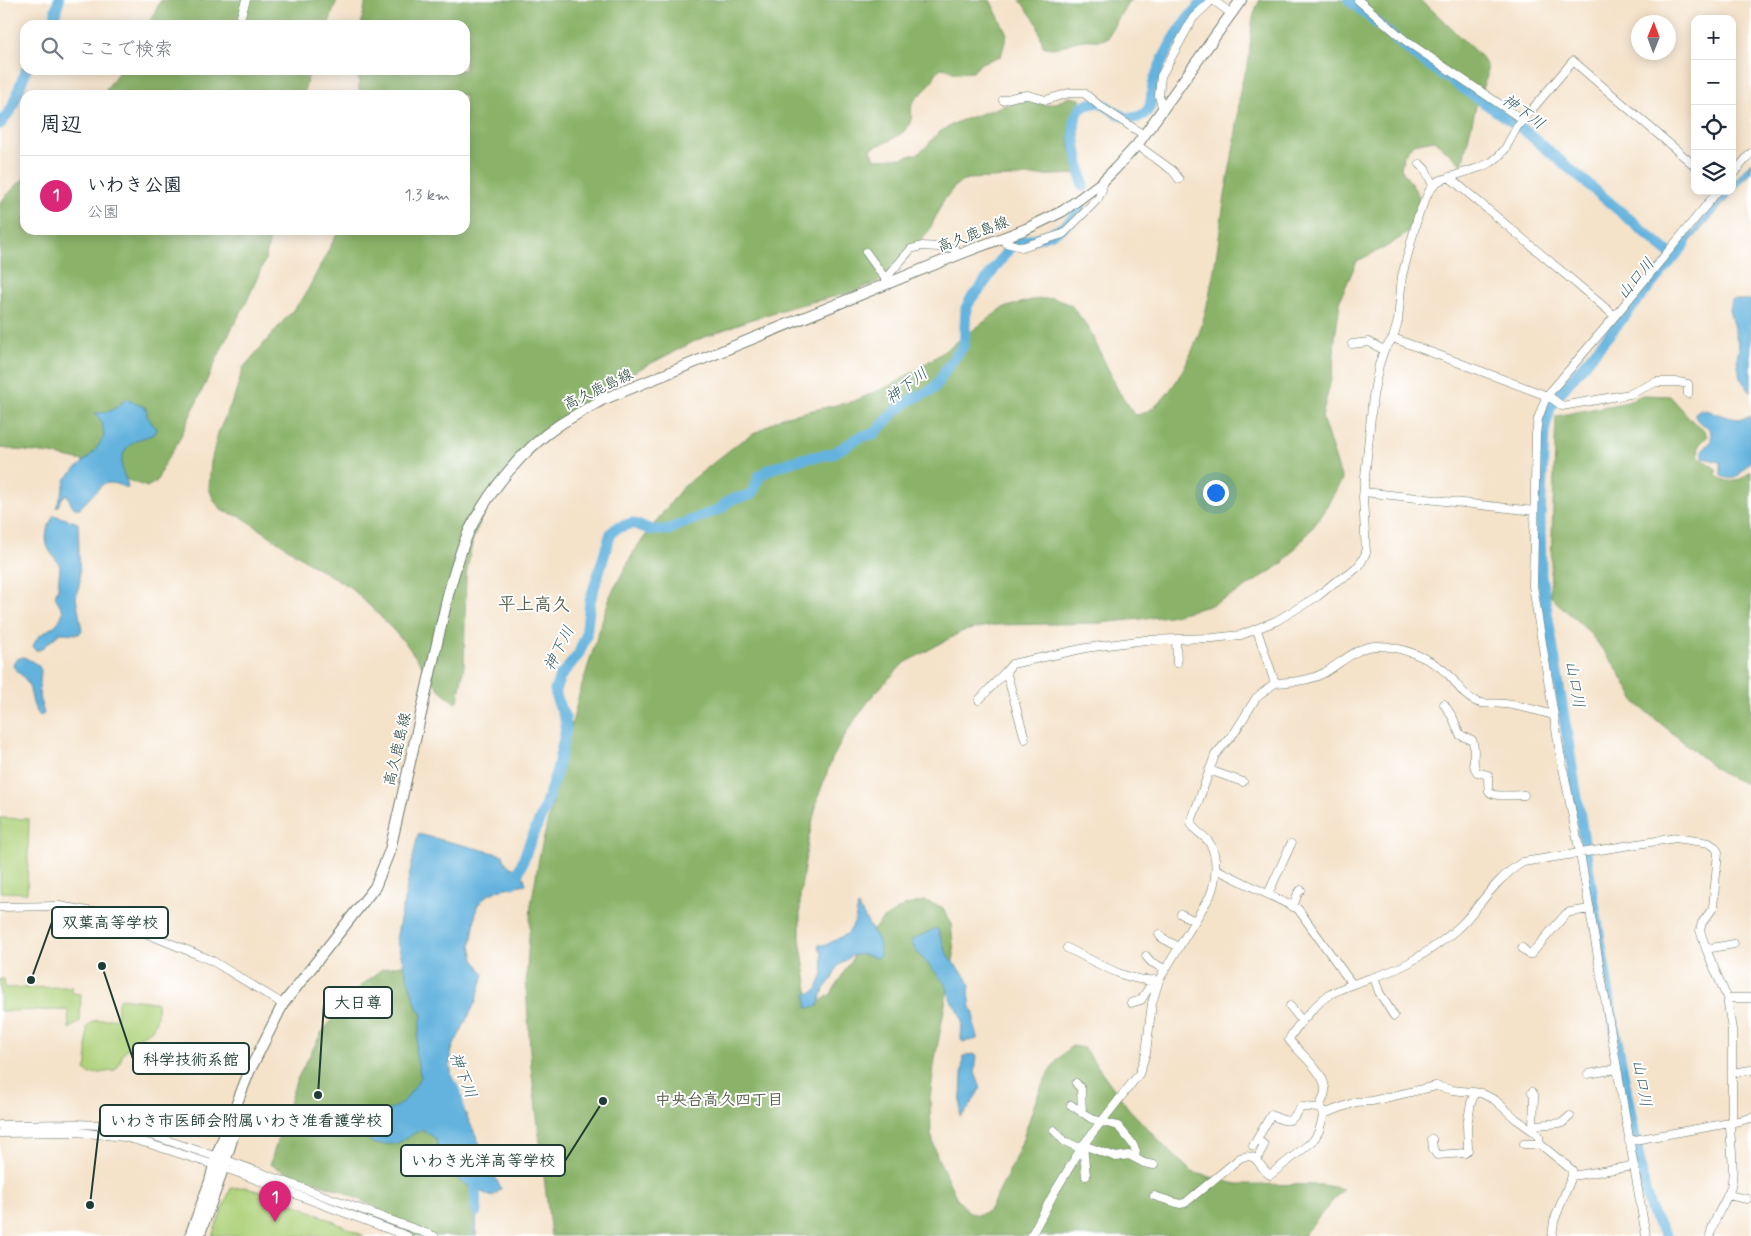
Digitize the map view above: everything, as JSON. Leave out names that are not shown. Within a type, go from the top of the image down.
[{"type":"main road","name":"高久鹿島線","points":[[199,1236],[249,1072],[261,1046],[283,1004],[375,887],[382,872],[390,850],[446,602],[456,566],[470,529],[483,506],[514,465],[558,426],[602,400],[887,281],[960,254],[1010,243],[1078,200],[1115,170],[1137,145],[1241,0]]},
{"type":"main road","name":"高久鹿島線","points":[[190,1236],[220,1163]]},
{"type":"street","points":[[240,20],[246,0]]},
{"type":"street","points":[[1163,110],[1159,96],[1161,76],[1193,18],[1213,0],[1232,14]]},
{"type":"street","points":[[1358,0],[1406,41],[1520,123]]},
{"type":"street","points":[[978,700],[1012,664],[1086,648],[1145,640],[1213,638],[1241,635],[1257,630],[1318,596],[1334,582],[1348,575],[1359,566],[1366,553],[1364,492],[1373,396],[1384,350],[1393,338],[1398,321],[1402,276],[1418,216],[1433,185],[1438,181],[1492,162],[1505,149],[1520,123],[1573,61],[1691,163]]},
{"type":"street","points":[[1003,100],[1028,95],[1046,100],[1084,93],[1101,107],[1144,135]]},
{"type":"street","points":[[1137,145],[1173,171],[1180,179]]},
{"type":"street","points":[[1736,170],[1751,153]]},
{"type":"street","points":[[1420,164],[1425,169],[1433,185]]},
{"type":"street","points":[[1449,177],[1615,316]]},
{"type":"street","points":[[1010,243],[1030,245],[1063,234],[1098,199],[1102,190],[1101,183]]},
{"type":"street","points":[[1646,1236],[1633,1166],[1633,1140],[1617,1069],[1590,909],[1584,852],[1554,715],[1533,586],[1538,419],[1548,397],[1715,195]]},
{"type":"street","points":[[866,252],[887,281],[911,249],[922,246],[954,248],[960,254]]},
{"type":"street","points":[[1393,338],[1548,397],[1565,406],[1630,394],[1656,382],[1663,381],[1688,384],[1688,394]]},
{"type":"street","points":[[1352,344],[1369,342],[1384,350]]},
{"type":"street","points":[[1364,492],[1534,511]]},
{"type":"street","points":[[1257,630],[1275,683]]},
{"type":"street","points":[[1176,640],[1177,663]]},
{"type":"street","points":[[1131,1004],[1141,1000],[1165,970],[1215,884],[1216,869],[1212,849],[1208,842],[1193,828],[1191,822],[1215,755],[1235,732],[1256,698],[1275,683],[1314,677],[1333,668],[1363,649],[1372,646],[1382,646],[1405,651],[1432,663],[1448,674],[1470,698],[1481,704],[1504,704],[1554,715]]},
{"type":"street","points":[[1006,671],[1025,739]]},
{"type":"street","points":[[1444,704],[1453,718],[1460,735],[1472,740],[1474,744],[1474,768],[1477,772],[1488,775],[1489,791],[1491,794],[1524,795]]},
{"type":"street","points":[[1209,770],[1243,782]]},
{"type":"street","points":[[1154,1196],[1180,1204],[1185,1203],[1240,1158],[1252,1156],[1270,1175],[1313,1141],[1319,1131],[1325,1089],[1318,1072],[1289,1040],[1291,1034],[1316,1005],[1328,996],[1352,984],[1409,963],[1434,947],[1463,923],[1502,876],[1523,862],[1676,838],[1709,844],[1715,847],[1718,855],[1713,908],[1702,923],[1700,930],[1727,998],[1732,1030],[1732,1174],[1730,1189],[1712,1226],[1710,1236]]},
{"type":"street","points":[[1268,894],[1290,844]]},
{"type":"street","points":[[1216,869],[1298,910],[1308,921],[1352,984]]},
{"type":"street","points":[[1293,907],[1301,890]]},
{"type":"street","points":[[0,907],[59,906],[94,912],[211,960],[283,1004]]},
{"type":"street","points":[[1522,948],[1531,954],[1566,914],[1590,909]]},
{"type":"street","points":[[1181,914],[1195,921]]},
{"type":"street","points":[[1159,934],[1162,938],[1179,947]]},
{"type":"street","points":[[1706,949],[1734,944]]},
{"type":"street","points":[[1067,948],[1129,977],[1146,981],[1156,980]]},
{"type":"street","points":[[1146,956],[1165,970]]},
{"type":"street","points":[[1374,977],[1378,992],[1394,1016]]},
{"type":"street","points":[[1031,1236],[1082,1147],[1138,1074],[1144,1061],[1156,980]]},
{"type":"street","points":[[1727,998],[1751,998]]},
{"type":"street","points":[[1290,1006],[1302,1021]]},
{"type":"street","points":[[1588,1074],[1617,1069]]},
{"type":"street","points":[[1732,1073],[1751,1070]]},
{"type":"street","points":[[1076,1083],[1081,1089],[1082,1113]]},
{"type":"street","points":[[1257,1160],[1264,1145],[1255,1143],[1271,1115],[1285,1121],[1290,1121],[1293,1120],[1301,1107],[1322,1110],[1356,1102],[1378,1100],[1431,1086],[1481,1093],[1495,1100],[1516,1119],[1533,1130],[1539,1137],[1540,1144]]},
{"type":"street","points":[[1432,1139],[1433,1149],[1437,1155],[1465,1153],[1468,1150],[1467,1125],[1475,1092]]},
{"type":"street","points":[[1532,1092],[1534,1096],[1533,1130]]},
{"type":"street","points":[[1071,1105],[1082,1113],[1101,1122],[1118,1126],[1132,1142],[1136,1151],[1135,1158]]},
{"type":"street","points":[[1533,1130],[1536,1125],[1562,1123],[1570,1116]]},
{"type":"street","points":[[1633,1140],[1751,1118]]},
{"type":"street","points":[[0,1124],[100,1125],[154,1136],[407,1236]]},
{"type":"street","points":[[1054,1130],[1064,1141],[1116,1157],[1129,1156],[1144,1163],[1154,1165]]},
{"type":"street","points":[[0,1133],[77,1132],[110,1135],[150,1144],[220,1163],[434,1236]]},
{"type":"street","points":[[1524,1144],[1540,1144],[1567,1164],[1572,1170],[1572,1176],[1554,1221],[1552,1236]]},
{"type":"street","points":[[1082,1147],[1086,1176]]},
{"type":"street","points":[[1572,1176],[1633,1166]]},
{"type":"street","points":[[1727,1195],[1747,1198]]},
{"type":"green space","points":[[161,0],[337,0],[330,20],[151,20]]},
{"type":"green space","points":[[366,0],[990,0],[1007,34],[1001,56],[981,63],[973,72],[955,73],[941,68],[912,103],[911,119],[905,130],[895,138],[871,149],[875,159],[901,158],[919,153],[938,133],[957,122],[1020,100],[1047,105],[1070,97],[1080,99],[1081,102],[1074,111],[1069,129],[1070,147],[1076,174],[967,179],[956,185],[943,201],[929,231],[883,279],[854,292],[795,306],[749,320],[697,340],[622,378],[563,423],[524,457],[485,509],[473,539],[466,575],[464,666],[458,701],[455,703],[439,689],[407,645],[350,587],[314,566],[242,517],[223,511],[214,501],[209,488],[211,462],[218,433],[235,395],[243,368],[304,297],[336,235],[470,235],[470,90],[359,90],[359,75],[470,75],[470,20],[362,20]]},
{"type":"green space","points":[[1020,0],[1130,0],[1108,38],[1079,41],[1048,48],[1043,46],[1037,23]]},
{"type":"green space","points":[[1260,0],[1418,0],[1429,7],[1482,58],[1487,66],[1487,76],[1477,102],[1462,165],[1434,140],[1413,144],[1403,156],[1401,169],[1418,194],[1420,203],[1406,234],[1386,247],[1357,261],[1341,297],[1335,337],[1333,370],[1322,417],[1342,480],[1317,522],[1283,563],[1240,591],[1209,606],[1169,616],[1101,623],[994,625],[963,631],[903,664],[873,695],[849,728],[832,759],[819,794],[808,841],[800,895],[800,939],[809,996],[814,1002],[821,1001],[831,994],[862,942],[882,920],[904,906],[924,901],[942,907],[951,924],[954,955],[935,1059],[930,1098],[931,1134],[937,1156],[957,1199],[968,1211],[977,1215],[989,1211],[1018,1153],[1046,1078],[1061,1056],[1072,1046],[1084,1048],[1129,1109],[1192,1172],[1236,1184],[1323,1185],[1343,1189],[1304,1234],[1305,1236],[551,1236],[531,1066],[526,985],[531,905],[540,853],[579,695],[610,596],[636,548],[682,488],[737,444],[782,417],[854,401],[894,384],[939,355],[1003,308],[1032,300],[1053,298],[1071,305],[1088,327],[1119,392],[1135,415],[1147,412],[1158,403],[1169,392],[1187,363],[1207,307],[1236,132],[1241,88],[1249,59],[1254,13]]},
{"type":"green space","points":[[116,75],[309,75],[304,90],[106,90]]},
{"type":"green space","points":[[20,182],[20,235],[271,235],[265,260],[246,303],[226,339],[179,440],[163,466],[157,481],[147,487],[83,461],[51,454],[0,448],[0,202]]},
{"type":"green space","points":[[1642,395],[1670,396],[1696,425],[1705,431],[1707,437],[1699,445],[1698,456],[1716,469],[1716,476],[1726,481],[1735,481],[1743,478],[1751,471],[1751,786],[1721,773],[1637,704],[1616,667],[1588,631],[1550,596],[1556,416],[1628,402]]},
{"type":"green space","points":[[0,818],[29,819],[27,893],[0,892]]},
{"type":"green space","points":[[410,963],[459,1029],[442,1079],[466,1180],[477,1205],[476,1236],[407,1236],[409,1228],[402,1221],[342,1191],[285,1172],[270,1164],[296,1081],[322,1032],[361,986],[382,969]]},
{"type":"green space","points":[[0,979],[4,979],[5,988],[72,987],[72,993],[81,994],[80,1022],[69,1029],[68,1010],[0,1011]]},
{"type":"green space","points":[[120,998],[157,1003],[155,1023],[148,1032],[132,1043],[126,1050],[114,1071],[89,1074],[85,1070],[87,1065],[87,1027],[93,1021],[117,1018]]},
{"type":"green space","points":[[247,1187],[302,1207],[364,1236],[212,1236],[231,1188]]},
{"type":"water","points":[[1751,162],[1751,172],[1736,189],[1736,179]]},
{"type":"water","points":[[1723,195],[1731,195],[1678,256],[1674,253]]},
{"type":"water","points":[[1731,300],[1751,300],[1751,393],[1740,378],[1737,358],[1739,347],[1729,310]]},
{"type":"water","points":[[126,399],[146,408],[147,416],[156,429],[153,435],[140,439],[130,445],[123,455],[122,469],[128,488],[113,483],[103,484],[80,508],[74,508],[67,494],[63,497],[57,508],[66,478],[95,451],[104,436],[102,422],[95,413],[116,408]]},
{"type":"water","points":[[1701,409],[1739,419],[1751,416],[1751,462],[1736,477],[1728,478],[1721,476],[1721,462],[1703,458],[1703,449],[1711,442],[1711,435],[1710,430],[1696,418],[1695,413]]},
{"type":"water","points":[[54,515],[78,523],[80,580],[76,598],[82,630],[79,634],[60,633],[40,650],[35,650],[33,647],[39,636],[57,623],[63,611],[55,596],[58,588],[60,566],[48,548],[46,538],[49,524]]},
{"type":"water","points":[[24,657],[38,665],[41,670],[39,696],[44,714],[40,716],[33,703],[27,682],[13,666],[17,660]]},
{"type":"water","points":[[418,834],[503,855],[507,864],[522,872],[526,884],[501,889],[486,896],[477,906],[471,945],[474,959],[484,974],[476,1001],[452,1049],[450,1064],[454,1089],[501,1189],[492,1197],[461,1182],[441,1166],[436,1139],[422,1129],[396,1144],[374,1144],[365,1137],[362,1126],[366,1119],[396,1107],[405,1100],[421,1077],[415,1052],[422,1015],[417,1008],[396,939]]},
{"type":"water","points":[[858,906],[880,944],[880,956],[877,958],[861,954],[851,956],[837,967],[832,979],[824,989],[818,1006],[807,1008],[806,994],[817,989],[823,974],[822,954],[818,945],[826,945],[847,934],[855,921]]},
{"type":"water","points":[[937,928],[949,958],[967,978],[970,985],[969,993],[977,1039],[963,1042],[961,1039],[962,1020],[960,1013],[952,1003],[945,983],[915,950],[911,940]]},
{"type":"water","points":[[973,1054],[977,1056],[975,1073],[981,1088],[969,1107],[960,1116],[963,1056]]},
{"type":"waterway","points":[[55,20],[59,0]]},
{"type":"waterway","name":"神下川","points":[[1083,186],[1074,127],[1078,112],[1085,106],[1099,102],[1124,117],[1133,118],[1144,114],[1150,105],[1155,78],[1170,47],[1190,16],[1205,0]]},
{"type":"waterway","name":"神下川","points":[[1349,0],[1416,56],[1524,130],[1674,257]]},
{"type":"waterway","points":[[0,124],[12,108],[24,75]]},
{"type":"waterway","name":"神下川","points":[[512,883],[516,879],[544,810],[557,770],[566,729],[565,718],[555,690],[560,677],[578,655],[586,636],[590,601],[611,533],[617,528],[632,523],[652,530],[668,530],[720,509],[733,499],[750,495],[755,488],[759,476],[770,469],[801,459],[832,454],[862,436],[874,434],[895,411],[910,400],[932,390],[938,383],[964,345],[966,308],[972,297],[1010,247],[1015,243],[1053,233],[1069,223],[1081,206]]},
{"type":"waterway","name":"山口川","points":[[1667,1236],[1653,1216],[1645,1191],[1610,1002],[1541,575],[1540,517],[1544,432],[1550,408],[1561,392],[1685,244]]},
{"type":"waterway","name":"神下川","points":[[445,1076],[456,1092],[459,1109]]},
{"type":"waterway","name":"神下川","points":[[473,1173],[477,1211]]},
{"type":"waterway","points":[[472,1236],[477,1211]]},
{"type":"place","name":"科学技術系館","points":[[102,966]]},
{"type":"place","name":"双葉高等学校","points":[[31,980]]},
{"type":"place","name":"大日尊","points":[[318,1095]]},
{"type":"place","name":"いわき光洋高等学校","points":[[603,1101]]},
{"type":"place","name":"いわき市医師会附属いわき准看護学校","points":[[90,1205]]},
{"type":"place","name":"いわき公園","points":[[275,1222]]},
{"type":"district","name":"平上高久","points":[[534,604]]},
{"type":"district","name":"中央台高久四丁目","points":[[719,1099]]}]
